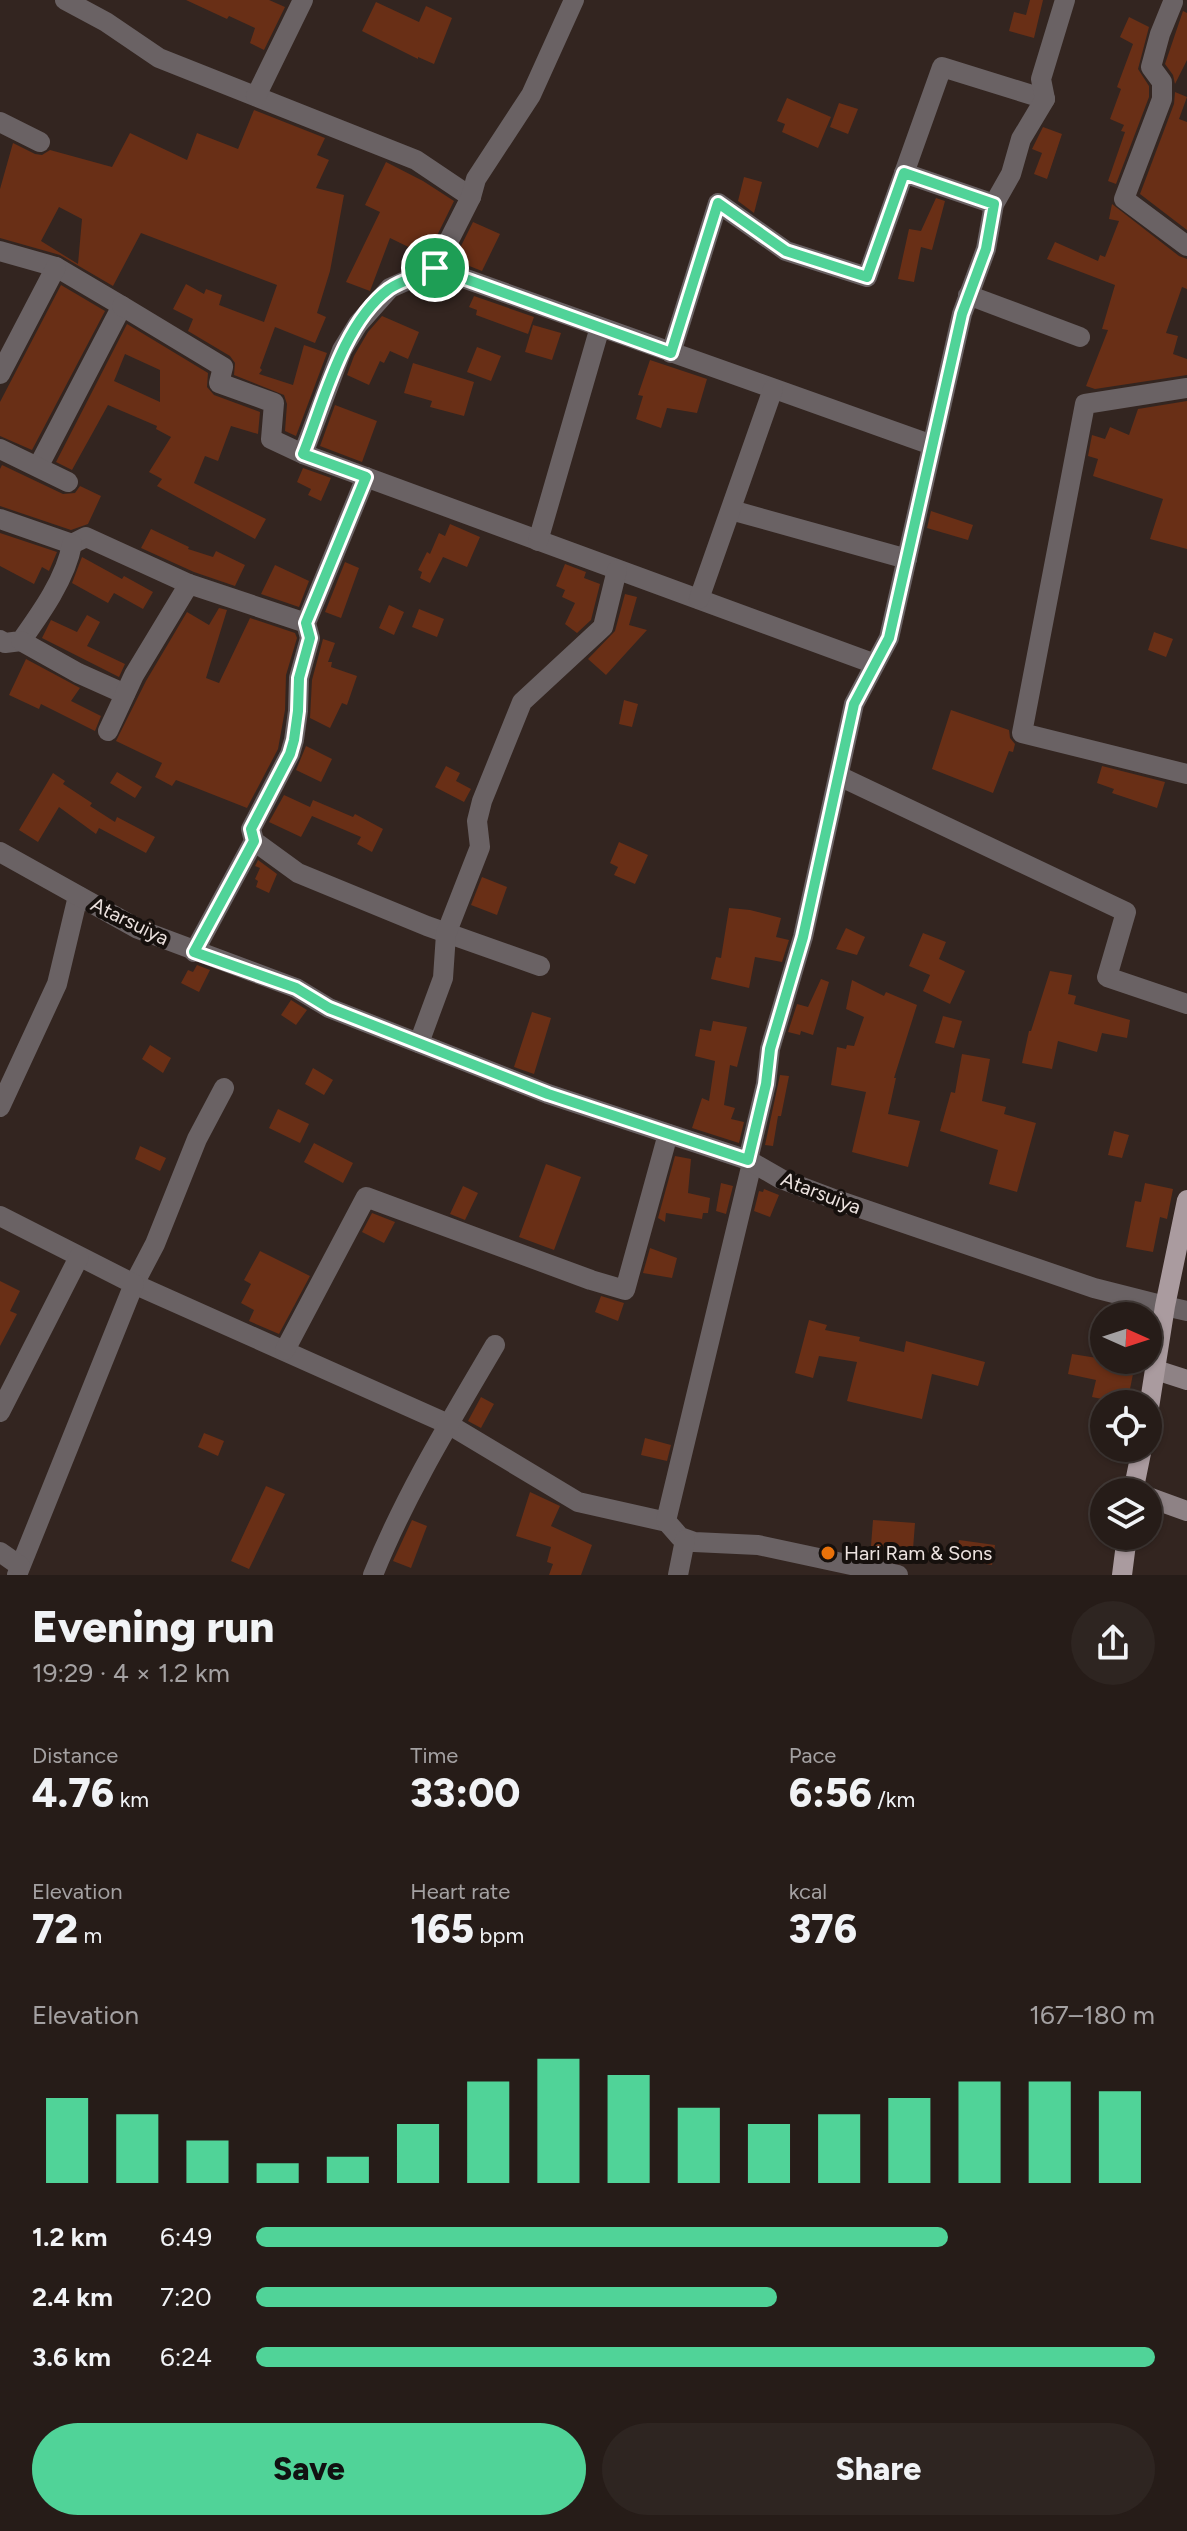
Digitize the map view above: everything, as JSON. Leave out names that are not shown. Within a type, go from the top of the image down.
[{"type":"main road","points":[[1162,1327],[1187,1200]]},
{"type":"main road","points":[[1162,1372],[1187,1380]]},
{"type":"main road","points":[[1162,1502],[1187,1511]]},
{"type":"main road","points":[[1122,1575],[1125,1550]]},
{"type":"street","points":[[65,0],[106,22],[159,58],[416,160],[471,197]]},
{"type":"street","points":[[303,454],[342,350],[358,324],[390,288],[435,268],[471,197],[476,179],[531,95],[574,0]]},
{"type":"street","points":[[667,1522],[750,1162],[770,1049],[803,937],[854,704],[889,638],[968,295],[986,249],[994,204],[1011,174],[1021,139],[1045,99],[1041,79],[1065,0]]},
{"type":"street","points":[[256,96],[298,2]]},
{"type":"street","points":[[1176,4],[1160,34],[1151,67],[1162,82],[1162,99],[1124,199],[1187,246]]},
{"type":"street","points":[[671,353],[718,203],[786,251],[867,277],[942,67],[1045,99]]},
{"type":"street","points":[[0,122],[40,142]]},
{"type":"street","points":[[904,173],[994,204]]},
{"type":"street","points":[[2,256],[56,267],[223,367],[219,383],[274,403],[271,439],[303,454],[875,664]]},
{"type":"street","points":[[0,374],[56,267]]},
{"type":"street","points":[[435,268],[932,445]]},
{"type":"street","points":[[968,295],[1080,337]]},
{"type":"street","points":[[38,467],[122,306]]},
{"type":"street","points":[[538,541],[600,327]]},
{"type":"street","points":[[1187,388],[1085,404],[1022,733],[1187,774]]},
{"type":"street","points":[[699,599],[773,389]]},
{"type":"street","points":[[0,449],[68,482]]},
{"type":"street","points":[[366,477],[306,623],[310,638],[299,678],[294,740],[290,754],[251,829],[254,841],[298,873],[446,934],[540,966]]},
{"type":"street","points":[[731,510],[907,559]]},
{"type":"street","points":[[0,519],[72,544],[86,537],[189,584],[306,623]]},
{"type":"street","points":[[21,641],[40,615],[70,556],[72,544]]},
{"type":"street","points":[[419,1043],[443,978],[446,934],[480,847],[477,821],[482,801],[522,702],[603,627],[617,570]]},
{"type":"street","points":[[108,731],[125,694],[189,584]]},
{"type":"street","points":[[0,640],[5,643],[21,641],[78,673],[125,694]]},
{"type":"street","points":[[839,776],[1126,912],[1107,977],[1187,1004]]},
{"type":"street","points":[[194,952],[254,841]]},
{"type":"street","name":"Atarsuiya","points":[[0,852],[138,929],[296,988],[329,1008],[548,1094],[750,1162],[781,1179],[834,1199],[1094,1288],[1187,1311]]},
{"type":"street","points":[[0,1107],[57,984],[78,896]]},
{"type":"street","points":[[0,1552],[18,1570],[134,1284],[155,1244],[197,1139],[224,1088]]},
{"type":"street","points":[[285,1350],[366,1197],[625,1290],[668,1134]]},
{"type":"street","points":[[0,1216],[134,1284],[448,1424],[578,1502],[667,1522],[689,1541],[758,1545],[889,1574]]},
{"type":"street","points":[[0,1412],[79,1257]]},
{"type":"street","points":[[373,1575],[395,1520],[495,1345]]},
{"type":"street","points":[[678,1575],[689,1541]]},
{"type":"building","points":[[186,0],[269,0],[285,7],[264,50],[250,43],[255,28]]},
{"type":"building","points":[[1030,0],[1043,0],[1034,38],[1009,31],[1014,12],[1026,15]]},
{"type":"building","points":[[376,2],[419,22],[426,6],[452,18],[434,64],[362,31]]},
{"type":"building","points":[[1183,11],[1187,13],[1187,60],[1175,84],[1165,64]]},
{"type":"building","points":[[1129,17],[1149,27],[1138,69],[1149,86],[1149,97],[1116,184],[1108,181],[1125,132],[1121,131],[1124,125],[1110,119],[1121,89],[1117,87],[1133,44],[1120,37]]},
{"type":"building","points":[[1175,92],[1187,97],[1179,119],[1187,122],[1187,230],[1140,194],[1174,104]]},
{"type":"building","points":[[787,98],[831,117],[818,148],[782,132],[785,124],[777,121]]},
{"type":"building","points":[[839,103],[858,109],[848,134],[830,127]]},
{"type":"building","points":[[254,110],[325,138],[317,155],[329,160],[316,188],[344,195],[330,271],[317,313],[326,317],[315,343],[275,327],[260,368],[259,374],[293,385],[304,345],[327,353],[296,436],[285,431],[287,404],[284,395],[234,375],[235,363],[230,356],[188,331],[193,319],[173,309],[186,284],[204,294],[206,289],[222,295],[219,305],[264,322],[277,285],[141,233],[113,286],[60,255],[0,238],[0,189],[13,143],[35,154],[42,155],[50,150],[112,167],[130,133],[187,160],[197,133],[238,149]],"holes":[[[59,207],[82,219],[78,264],[41,241]]]},
{"type":"building","points":[[1043,127],[1062,134],[1047,179],[1034,174],[1042,153],[1032,149]]},
{"type":"building","points":[[386,162],[454,201],[427,256],[390,238],[370,291],[346,282],[380,212],[365,205]]},
{"type":"building","points":[[744,177],[762,182],[754,213],[738,201]]},
{"type":"building","points":[[936,198],[945,201],[932,250],[921,247],[914,282],[898,279],[909,229],[921,231]]},
{"type":"building","points":[[1112,204],[1187,259],[1187,289],[1182,287],[1166,333],[1178,336],[1173,354],[1187,359],[1187,375],[1095,389],[1086,386],[1108,330],[1102,329],[1115,285],[1047,259],[1055,242],[1098,261],[1100,255],[1105,257],[1119,221],[1109,219]]},
{"type":"building","points":[[473,222],[500,234],[482,271],[454,260]]},
{"type":"building","points":[[61,285],[105,311],[32,450],[0,436],[0,402]]},
{"type":"building","points":[[474,296],[534,317],[528,334],[476,315],[477,310],[469,307]]},
{"type":"building","points":[[382,316],[419,332],[408,359],[390,351],[384,363],[380,361],[369,385],[347,375],[368,332]]},
{"type":"building","points":[[127,324],[208,373],[207,387],[214,395],[260,412],[258,434],[231,426],[218,461],[205,456],[194,483],[266,519],[255,539],[157,486],[162,479],[149,472],[171,437],[156,429],[157,426],[108,405],[72,470],[56,462]],"holes":[[[125,354],[160,370],[160,402],[114,381]]]},
{"type":"building","points":[[533,325],[561,333],[552,360],[525,352]]},
{"type":"building","points":[[477,347],[501,356],[491,381],[467,372]]},
{"type":"building","points":[[650,360],[707,379],[697,413],[667,408],[661,428],[636,419],[643,396],[638,395]]},
{"type":"building","points":[[413,363],[474,382],[464,416],[430,407],[432,401],[404,393]]},
{"type":"building","points":[[1187,401],[1187,549],[1150,539],[1163,499],[1093,476],[1098,459],[1088,456],[1092,435],[1105,439],[1110,427],[1129,435],[1138,409]]},
{"type":"building","points":[[335,405],[377,421],[362,462],[320,446]]},
{"type":"building","points":[[2,465],[63,494],[75,493],[80,486],[101,496],[88,524],[71,530],[0,506]]},
{"type":"building","points":[[303,468],[331,478],[321,501],[308,495],[311,489],[297,482]]},
{"type":"building","points":[[931,511],[973,525],[968,540],[927,528]]},
{"type":"building","points":[[450,524],[480,537],[467,567],[443,557],[430,583],[420,578],[422,572],[418,570],[427,552],[430,554],[439,533],[445,536]]},
{"type":"building","points":[[151,529],[188,549],[213,557],[216,551],[245,565],[235,586],[141,548]]},
{"type":"building","points":[[0,533],[57,552],[49,571],[42,567],[34,584],[0,566]]},
{"type":"building","points":[[82,557],[153,592],[143,609],[114,593],[108,603],[72,583]]},
{"type":"building","points":[[345,562],[359,568],[341,618],[325,612]]},
{"type":"building","points":[[565,564],[586,572],[584,578],[600,584],[591,620],[577,633],[565,624],[575,603],[562,597],[565,590],[556,586]]},
{"type":"building","points":[[275,565],[309,581],[299,607],[261,594]]},
{"type":"building","points":[[625,594],[637,597],[629,625],[647,630],[606,675],[588,659],[615,631]]},
{"type":"building","points":[[389,605],[404,612],[394,635],[379,628]]},
{"type":"building","points":[[219,608],[227,610],[206,678],[219,683],[250,618],[295,633],[297,638],[286,675],[285,710],[278,749],[247,808],[176,780],[172,786],[155,777],[162,763],[116,741],[146,681],[187,612],[209,625]]},
{"type":"building","points":[[419,609],[444,619],[437,637],[412,627]]},
{"type":"building","points":[[87,615],[100,622],[87,646],[125,664],[119,677],[42,638],[51,620],[77,632]]},
{"type":"building","points":[[1154,632],[1173,639],[1166,657],[1148,650]]},
{"type":"building","points":[[323,639],[335,643],[328,662],[332,662],[331,667],[357,676],[347,705],[342,703],[330,728],[310,718],[312,680]]},
{"type":"building","points":[[26,659],[80,688],[71,701],[101,716],[95,731],[41,704],[39,709],[9,695]]},
{"type":"building","points":[[624,700],[638,704],[632,727],[619,724]]},
{"type":"building","points":[[951,710],[1009,730],[1015,744],[1013,752],[1009,751],[993,793],[932,769]]},
{"type":"building","points":[[306,746],[332,759],[321,782],[296,770]]},
{"type":"building","points":[[446,766],[460,773],[456,781],[471,789],[464,802],[435,787]]},
{"type":"building","points":[[1102,766],[1165,782],[1157,808],[1112,793],[1114,789],[1097,783]]},
{"type":"building","points":[[117,772],[142,787],[135,798],[110,783]]},
{"type":"building","points":[[53,773],[65,781],[63,784],[92,803],[90,806],[115,822],[117,817],[155,837],[146,853],[99,828],[96,834],[59,807],[38,842],[19,830]]},
{"type":"building","points":[[284,795],[310,807],[313,800],[353,817],[355,814],[383,829],[372,852],[357,844],[361,837],[312,816],[301,837],[269,822]]},
{"type":"building","points":[[619,842],[648,855],[635,884],[614,875],[618,867],[610,863]]},
{"type":"building","points":[[258,860],[277,874],[269,893],[256,887],[258,881],[255,879],[260,868],[255,866]]},
{"type":"building","points":[[482,877],[507,887],[497,915],[471,905]]},
{"type":"building","points":[[729,908],[781,918],[776,937],[789,940],[782,962],[755,957],[749,988],[711,979],[716,957],[721,958]]},
{"type":"building","points":[[846,928],[865,937],[857,955],[836,949]]},
{"type":"building","points":[[923,933],[946,942],[939,959],[965,971],[950,1004],[923,991],[930,975],[909,966]]},
{"type":"building","points":[[197,965],[210,970],[199,992],[181,983],[188,970],[193,972]]},
{"type":"building","points":[[1050,971],[1072,975],[1068,994],[1076,996],[1074,1004],[1130,1020],[1127,1038],[1102,1033],[1097,1052],[1058,1041],[1052,1069],[1022,1063],[1029,1031]]},
{"type":"building","points":[[821,979],[829,982],[813,1035],[801,1031],[800,1035],[788,1032],[797,1004],[808,1007]]},
{"type":"building","points":[[852,980],[884,996],[886,992],[917,1005],[894,1078],[888,1114],[920,1121],[908,1167],[852,1152],[866,1092],[831,1085],[837,1047],[846,1049],[847,1045],[854,1046],[864,1017],[846,1009]]},
{"type":"building","points":[[291,1000],[307,1010],[296,1025],[281,1015]]},
{"type":"building","points":[[532,1012],[551,1018],[534,1074],[514,1067]]},
{"type":"building","points":[[943,1016],[962,1021],[954,1048],[935,1043]]},
{"type":"building","points":[[713,1021],[747,1027],[737,1067],[730,1065],[724,1105],[735,1108],[731,1119],[744,1122],[739,1143],[692,1128],[702,1098],[709,1101],[715,1061],[695,1056],[700,1029],[711,1031]]},
{"type":"building","points":[[150,1045],[171,1058],[163,1073],[142,1059]]},
{"type":"building","points":[[962,1054],[990,1059],[982,1101],[1006,1107],[1004,1114],[1036,1123],[1017,1192],[989,1184],[998,1150],[940,1131],[951,1092],[955,1093]]},
{"type":"building","points":[[313,1068],[333,1080],[324,1095],[305,1084]]},
{"type":"building","points":[[780,1075],[789,1076],[781,1116],[778,1116],[773,1146],[765,1145]]},
{"type":"building","points":[[278,1109],[309,1124],[300,1143],[269,1128]]},
{"type":"building","points":[[1114,1131],[1129,1135],[1122,1158],[1108,1155]]},
{"type":"building","points":[[314,1143],[353,1163],[343,1183],[304,1162]]},
{"type":"building","points":[[140,1146],[166,1158],[160,1171],[135,1159]]},
{"type":"building","points":[[675,1156],[691,1159],[688,1193],[710,1198],[708,1213],[703,1213],[702,1219],[666,1213],[665,1222],[658,1218]]},
{"type":"building","points":[[546,1164],[581,1177],[554,1250],[519,1237]]},
{"type":"building","points":[[721,1183],[733,1186],[726,1214],[716,1211]]},
{"type":"building","points":[[1145,1183],[1173,1189],[1167,1219],[1160,1217],[1153,1252],[1126,1247],[1135,1201],[1141,1202]]},
{"type":"building","points":[[463,1186],[478,1193],[465,1220],[450,1214]]},
{"type":"building","points":[[764,1189],[779,1195],[770,1217],[754,1211],[759,1191],[763,1192]]},
{"type":"building","points":[[372,1213],[395,1222],[384,1243],[362,1232]]},
{"type":"building","points":[[650,1248],[677,1258],[672,1278],[643,1273]]},
{"type":"building","points":[[260,1251],[310,1276],[279,1334],[249,1321],[254,1310],[241,1303],[251,1284],[244,1280]]},
{"type":"building","points":[[0,1281],[20,1291],[10,1311],[17,1314],[0,1346]]},
{"type":"building","points":[[601,1296],[624,1303],[618,1321],[595,1312]]},
{"type":"building","points":[[809,1320],[827,1325],[825,1330],[860,1337],[859,1341],[904,1352],[906,1341],[985,1362],[978,1386],[932,1374],[922,1419],[847,1401],[857,1362],[819,1356],[813,1378],[795,1373]]},
{"type":"building","points":[[1072,1354],[1090,1357],[1090,1374],[1133,1374],[1130,1390],[1094,1390],[1096,1380],[1068,1374]]},
{"type":"building","points":[[481,1397],[494,1404],[481,1428],[468,1421]]},
{"type":"building","points":[[204,1433],[224,1441],[218,1456],[198,1447]]},
{"type":"building","points":[[645,1438],[671,1445],[667,1461],[641,1455]]},
{"type":"building","points":[[266,1486],[285,1494],[249,1569],[231,1561]]},
{"type":"building","points":[[530,1492],[560,1506],[551,1526],[592,1545],[581,1575],[549,1575],[553,1564],[547,1562],[551,1547],[516,1536]]},
{"type":"building","points":[[412,1520],[427,1526],[411,1568],[393,1561]]},
{"type":"building","points":[[873,1520],[915,1523],[913,1549],[871,1546]]},
{"type":"building","points":[[959,1540],[995,1545],[992,1565],[956,1559]]},
{"type":"place","name":"Hari Ram & Sons","points":[[828,1553]]},
{"type":"route","points":[[904,173],[994,204],[986,249],[962,314],[889,638],[854,704],[803,937],[770,1049],[766,1084],[748,1160],[548,1094],[329,1008],[296,988],[194,952],[254,841],[251,829],[290,754],[298,711],[299,678],[310,638],[306,623],[366,477],[303,454],[342,350],[358,324],[390,288],[435,268],[671,353],[718,203],[786,251],[867,277],[904,173]]}]
